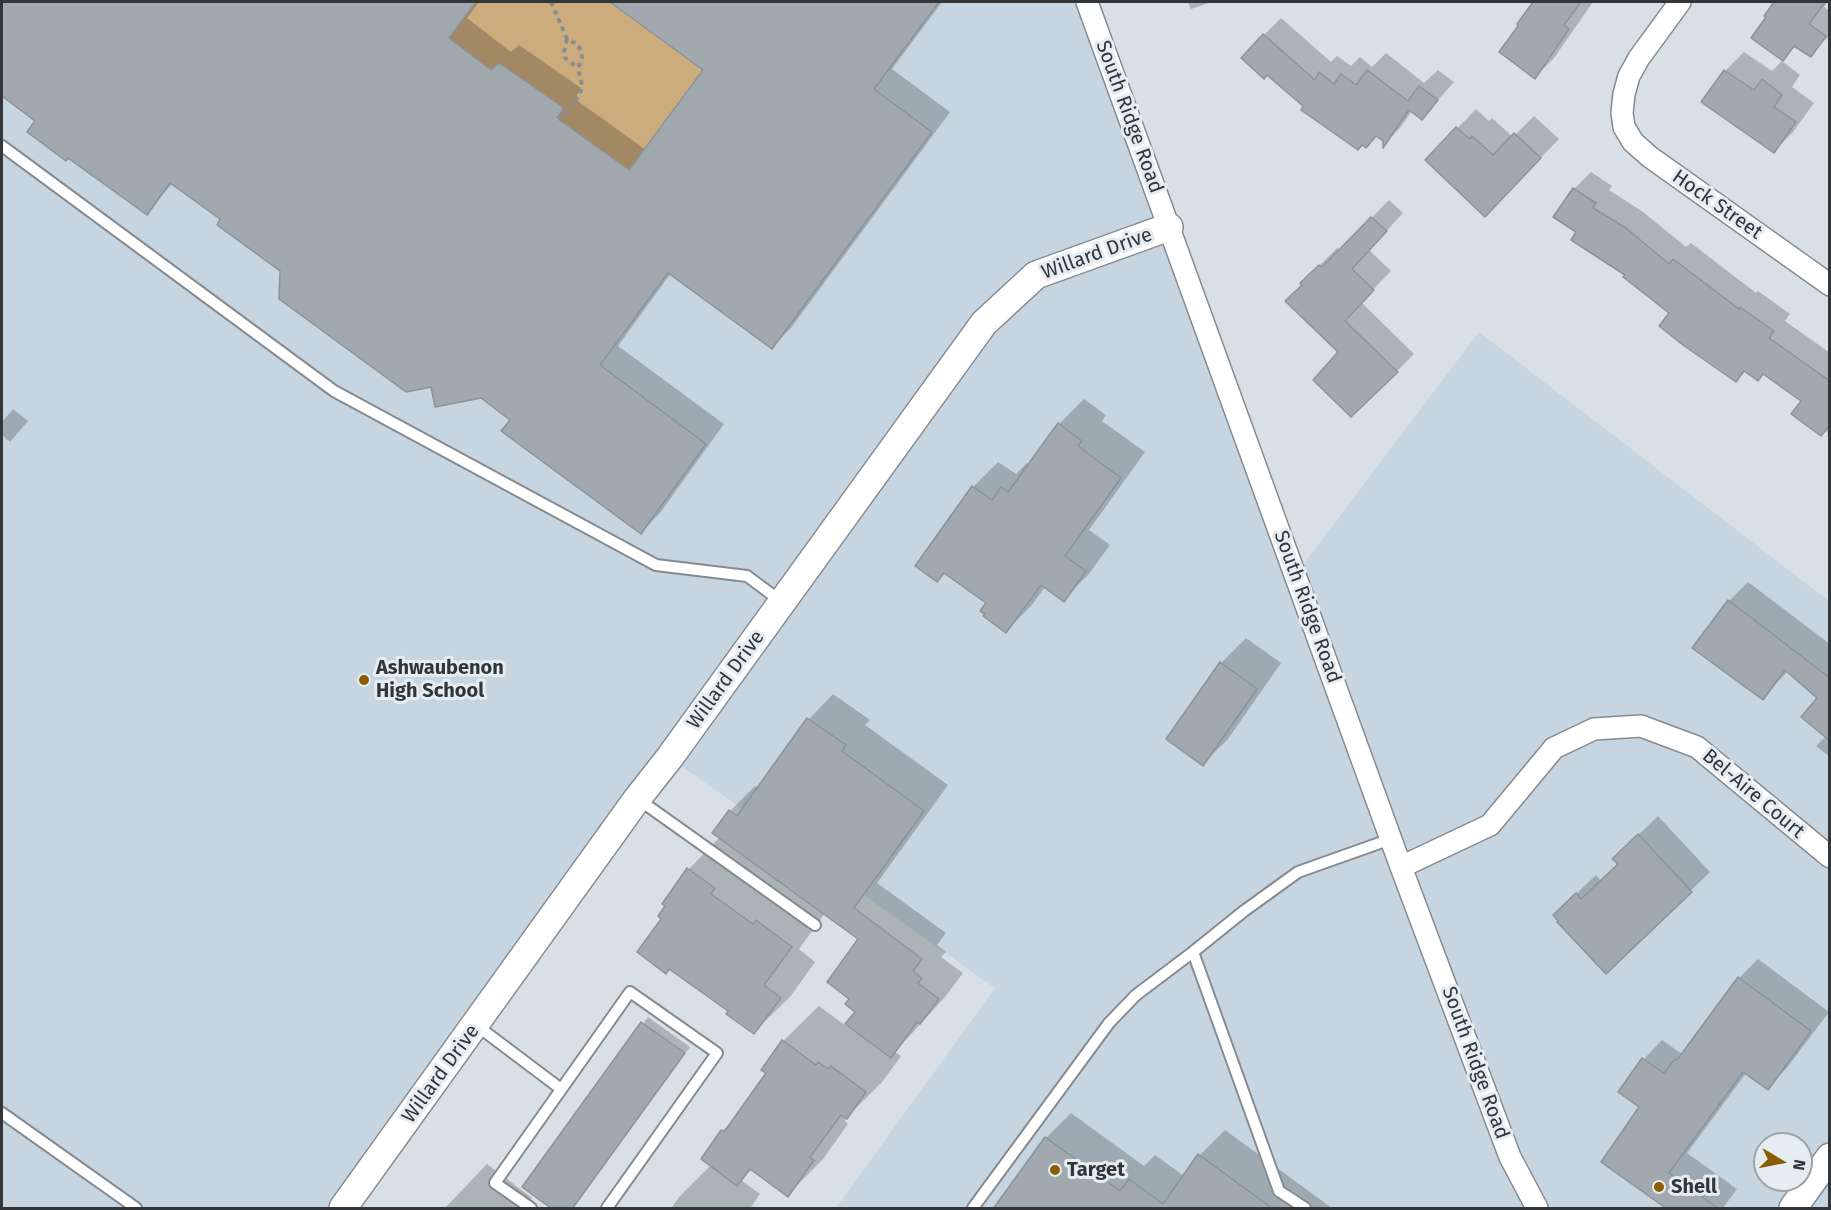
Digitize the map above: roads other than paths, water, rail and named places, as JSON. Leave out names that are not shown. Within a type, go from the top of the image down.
[{"type":"street","name":"South Ridge Road","points":[[1087,2],[1401,867],[1510,1157],[1537,1209]]},
{"type":"street","name":"Hock Street","points":[[1680,2],[1639,58],[1629,76],[1622,113],[1624,127],[1633,142],[1650,157],[1830,285]]},
{"type":"street","name":"Willard Drive","points":[[344,1209],[637,799],[670,757],[984,323],[1036,275],[1169,227]]},
{"type":"street","name":"Bel-Aire Court","points":[[1401,867],[1490,825],[1554,748],[1594,729],[1641,726],[1697,747],[1830,857]]},
{"type":"street","points":[[1793,1209],[1830,1157]]},
{"type":"lane","points":[[2,146],[334,391],[656,565],[747,576],[782,602]]},
{"type":"lane","points":[[637,799],[814,925]]},
{"type":"lane","points":[[973,1209],[1109,1023],[1136,995],[1298,872],[1391,839]]},
{"type":"lane","points":[[1194,952],[1280,1191],[1305,1209]]},
{"type":"lane","points":[[531,1209],[495,1183],[630,992],[717,1053],[607,1209]]},
{"type":"lane","points":[[476,1025],[561,1089]]},
{"type":"lane","points":[[2,1113],[136,1209]]},
{"type":"place","name":"Ashwaubenon High School","points":[[364,680]]},
{"type":"place","name":"Target","points":[[1055,1170]]},
{"type":"place","name":"Shell","points":[[1659,1187]]}]
